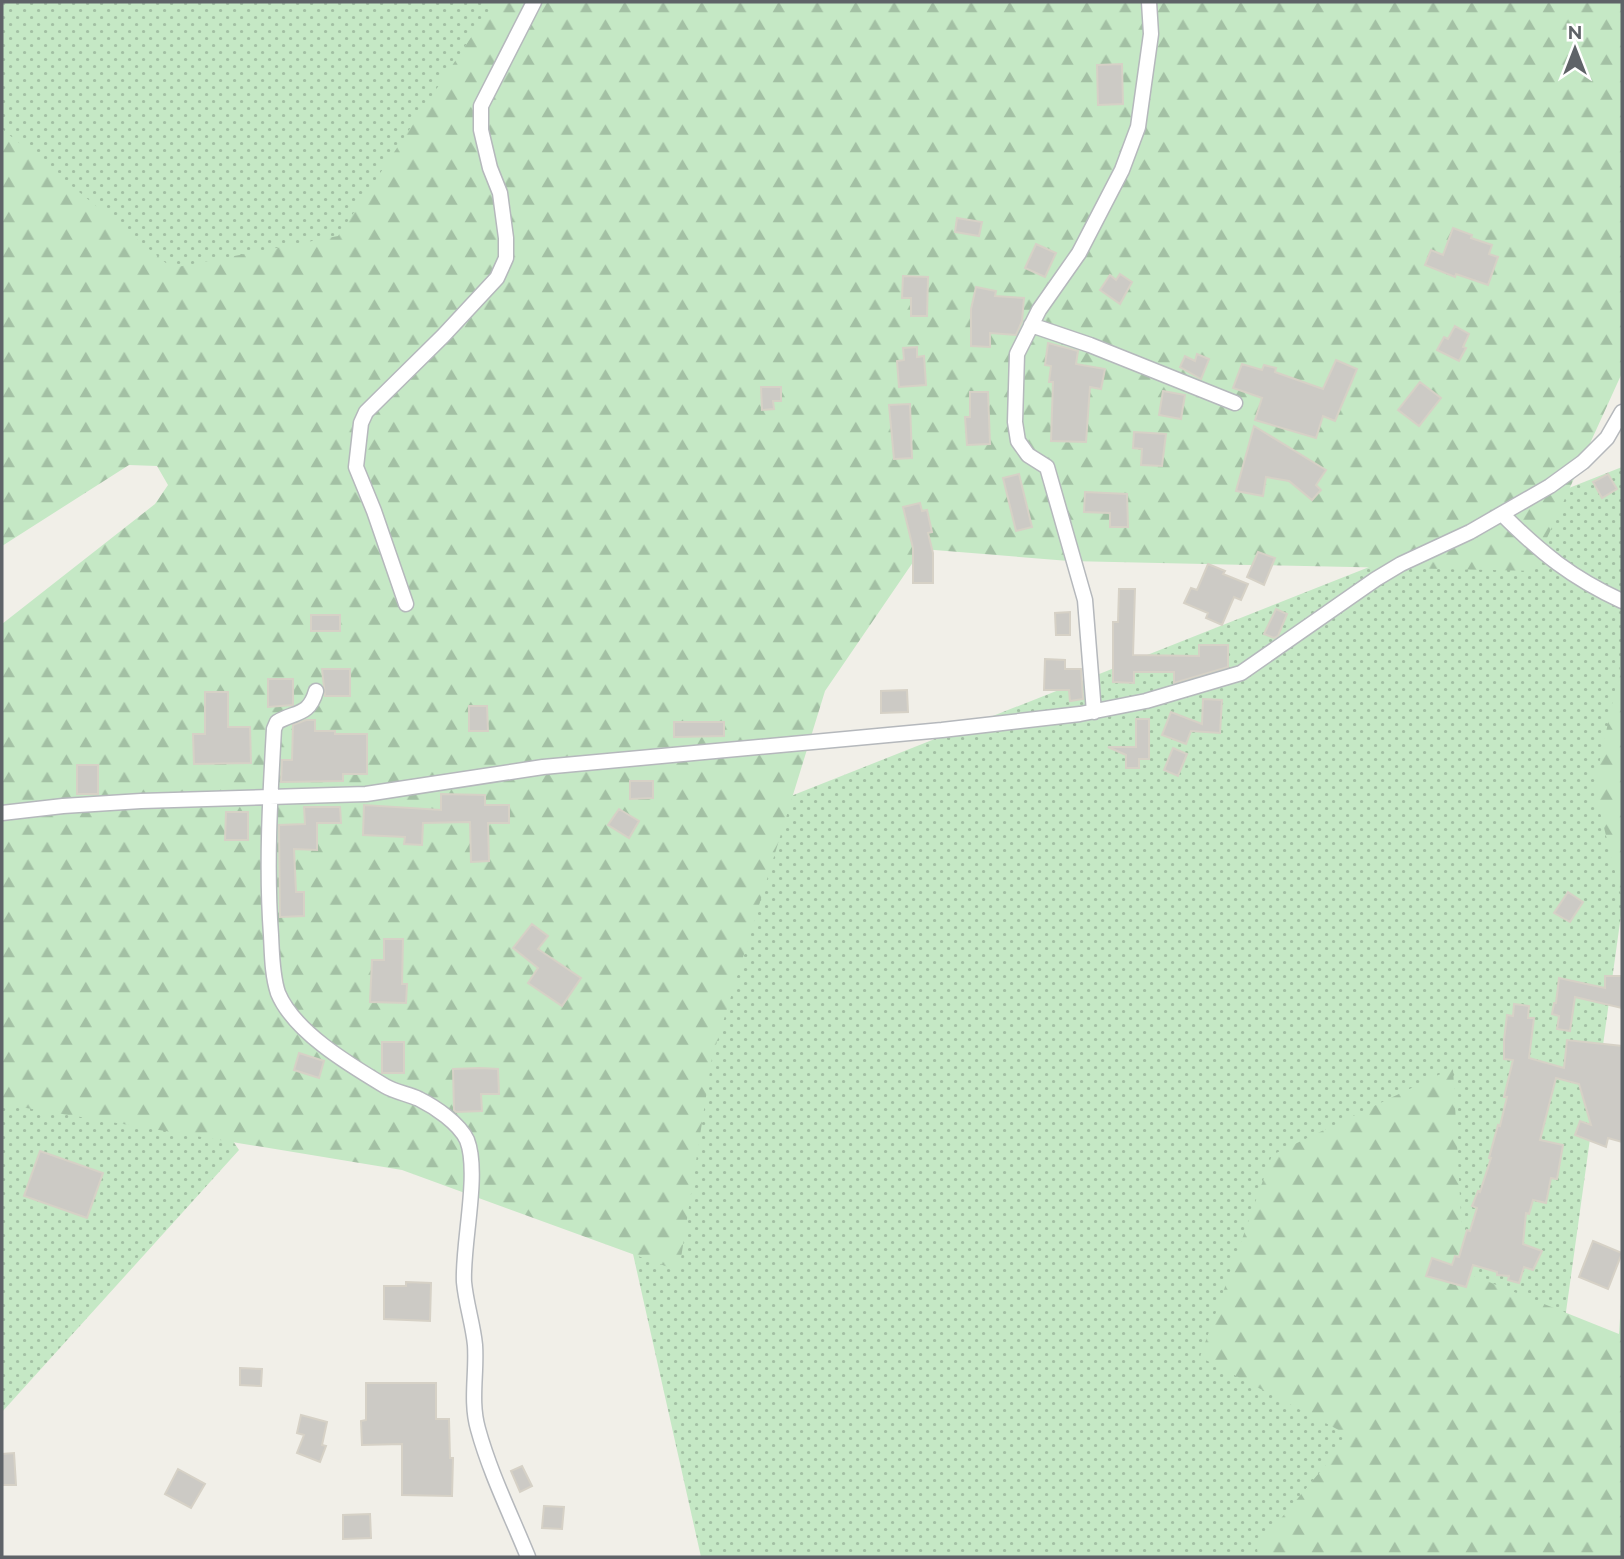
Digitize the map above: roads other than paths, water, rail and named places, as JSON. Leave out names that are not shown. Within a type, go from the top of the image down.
[{"type":"street","points":[[406,604],[356,467],[361,423],[366,412],[497,278],[506,258],[500,192],[490,168],[481,130],[481,106],[534,2]]},
{"type":"street","points":[[1094,712],[1085,600],[1080,578],[1061,522],[1047,467],[1028,455],[1018,441],[1017,354],[1039,310],[1079,253],[1122,170],[1138,127],[1147,77],[1151,34],[1149,2]]},
{"type":"street","points":[[1031,326],[1090,345],[1235,403]]},
{"type":"street","points":[[2,813],[141,801],[366,794],[542,767],[863,738],[1094,712],[1146,701],[1241,673],[1384,574],[1470,532],[1550,486],[1583,462],[1607,438],[1622,412]]},
{"type":"street","points":[[1502,514],[1544,555],[1584,583],[1622,601]]},
{"type":"street","points":[[316,691],[312,705],[277,722],[274,729],[269,888],[273,964],[279,993],[302,1026],[330,1049],[391,1090],[418,1099],[437,1110],[466,1140],[471,1166],[464,1282],[475,1348],[475,1415],[490,1465],[527,1557]]}]
